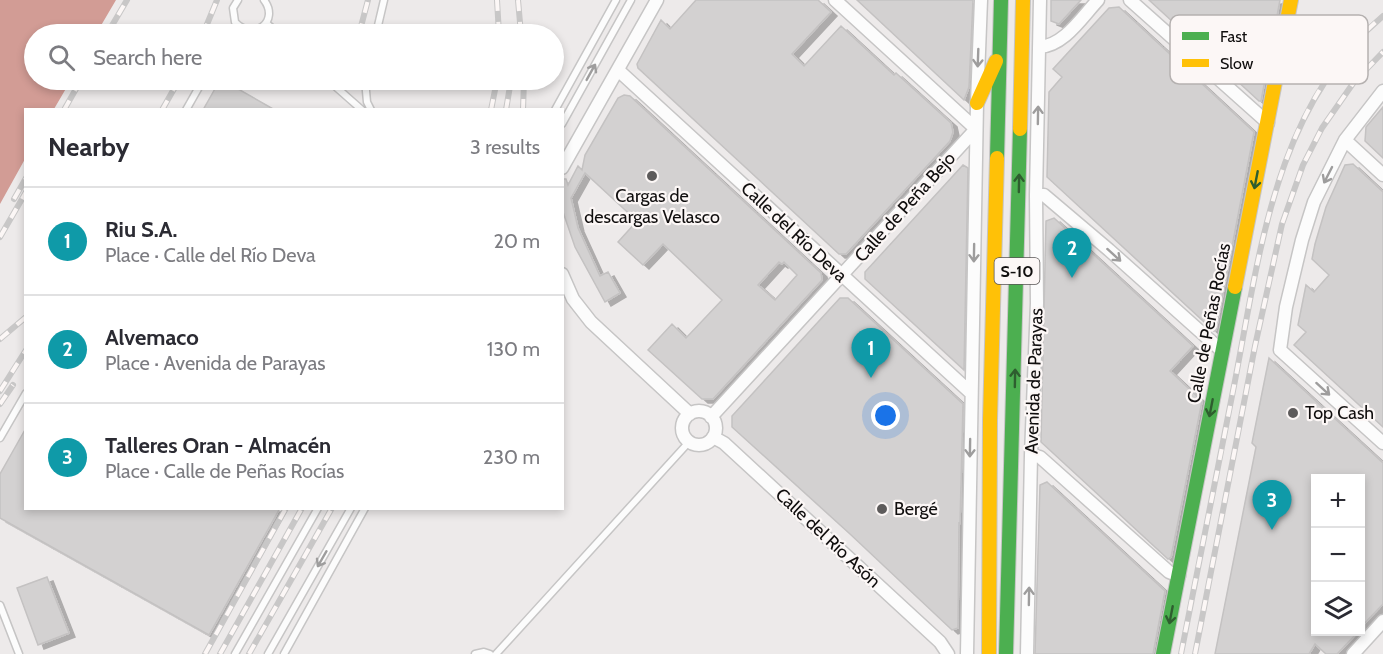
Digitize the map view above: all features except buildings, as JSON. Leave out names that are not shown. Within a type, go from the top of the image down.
[{"type":"main road","name":"S-10","points":[[989,654],[989,540],[1001,0]]},
{"type":"main road","name":"S-10","points":[[1006,654],[1023,0]]},
{"type":"main road","name":"Calle de Peñas Rocías","points":[[1289,15],[1292,0]]},
{"type":"main road","points":[[977,103],[1000,52]]},
{"type":"main road","name":"Calle de Peñas Rocías","points":[[1163,654],[1276,84]]},
{"type":"main road","points":[[982,654],[989,540]]},
{"type":"main road","points":[[1010,541],[1015,654]]},
{"type":"street","points":[[564,164],[657,0]]},
{"type":"street","points":[[835,0],[976,129]]},
{"type":"street","points":[[967,654],[976,129],[981,0]]},
{"type":"street","name":"Avenida de Parayas","points":[[1027,654],[1037,303],[1036,195],[1040,0]]},
{"type":"street","points":[[1039,47],[1048,47],[1060,41],[1098,0]]},
{"type":"street","points":[[1130,0],[1170,36]]},
{"type":"street","name":"Calle del Río Deva","points":[[618,70],[971,393]]},
{"type":"street","points":[[1224,84],[1268,123]]},
{"type":"street","points":[[1383,91],[1345,140],[1314,202],[1302,240],[1286,307],[1280,350],[1383,443]]},
{"type":"street","name":"Calle de Peña Bejo","points":[[711,417],[976,129]]},
{"type":"street","points":[[1345,140],[1383,175]]},
{"type":"street","points":[[1036,195],[1044,195],[1222,351]]},
{"type":"street","points":[[564,279],[580,310],[591,322],[690,414]]},
{"type":"street","points":[[699,411],[711,417],[715,428],[713,437],[700,445],[688,442],[682,429],[685,418],[699,411]]},
{"type":"street","name":"Calle del Río Asón","points":[[713,437],[724,443],[940,642],[948,654]]},
{"type":"street","points":[[1031,455],[1040,457],[1169,572],[1179,576]]},
{"type":"street","points":[[1353,654],[1383,621]]},
{"type":"street","points":[[940,642],[955,646],[968,638]]},
{"type":"lane","points":[[238,0],[233,8],[233,15],[238,24]]},
{"type":"lane","points":[[264,0],[269,10],[266,23]]},
{"type":"lane","points":[[378,24],[384,0]]},
{"type":"lane","points":[[556,108],[616,0]]},
{"type":"lane","points":[[564,120],[631,0]]},
{"type":"lane","points":[[187,108],[197,90]]},
{"type":"lane","points":[[339,90],[360,108]]},
{"type":"lane","points":[[366,90],[370,108]]},
{"type":"lane","points":[[0,438],[24,396]]},
{"type":"lane","points":[[496,654],[688,442]]},
{"type":"lane","points":[[235,654],[317,510]]},
{"type":"lane","points":[[268,654],[350,510]]},
{"type":"lane","points":[[284,654],[364,510]]},
{"type":"lane","points":[[0,605],[19,654]]},
{"type":"lane","points":[[475,654],[484,652],[490,654]]},
{"type":"shaded area","points":[[0,0],[116,0],[102,24],[24,24],[24,90],[65,90],[55,108],[24,108],[24,161],[0,204]]},
{"type":"railway","points":[[113,24],[127,0]]},
{"type":"railway","points":[[207,24],[217,0]]},
{"type":"railway","points":[[362,24],[368,0]]},
{"type":"railway","points":[[497,0],[498,24]]},
{"type":"railway","points":[[518,0],[520,24]]},
{"type":"railway","points":[[1368,31],[1383,16]]},
{"type":"railway","points":[[1368,68],[1383,52]]},
{"type":"railway","points":[[1181,654],[1263,239],[1276,188],[1294,140],[1325,84]]},
{"type":"railway","points":[[1195,654],[1255,346],[1282,224],[1303,165],[1322,128],[1353,84]]},
{"type":"railway","points":[[65,108],[75,90]]},
{"type":"railway","points":[[163,108],[173,90]]},
{"type":"railway","points":[[491,108],[495,90]]},
{"type":"railway","points":[[506,108],[509,90]]},
{"type":"railway","points":[[523,108],[524,90]]},
{"type":"railway","points":[[14,199],[24,182]]},
{"type":"railway","points":[[0,237],[24,195]]},
{"type":"railway","points":[[0,339],[24,319]]},
{"type":"railway","points":[[0,391],[24,353]]},
{"type":"railway","points":[[0,404],[13,385]]},
{"type":"railway","points":[[205,654],[285,510]]},
{"type":"railway","points":[[220,654],[301,510]]},
{"type":"railway","points":[[249,654],[331,510]]},
{"type":"traffic: fast","points":[[997,158],[1001,0]]},
{"type":"traffic: fast","points":[[1006,654],[1020,129]]},
{"type":"traffic: fast","points":[[1163,654],[1235,287]]},
{"type":"traffic: slow","points":[[1020,129],[1023,0]]},
{"type":"traffic: slow","points":[[1288,15],[1291,0]]},
{"type":"traffic: slow","points":[[977,103],[996,61]]},
{"type":"traffic: slow","points":[[1235,287],[1275,84]]},
{"type":"traffic: slow","points":[[989,654],[990,420],[997,158]]},
{"type":"place","name":"Cargas de descargas Velasco","points":[[652,176]]},
{"type":"place","name":"Alvemaco","points":[[1072,278]]},
{"type":"place","name":"Riu S.A.","points":[[871,378]]},
{"type":"place","name":"Top Cash","points":[[1293,413]]},
{"type":"place","name":"Bergé","points":[[882,509]]},
{"type":"place","name":"Talleres Oran - Almacén","points":[[1272,530]]}]
